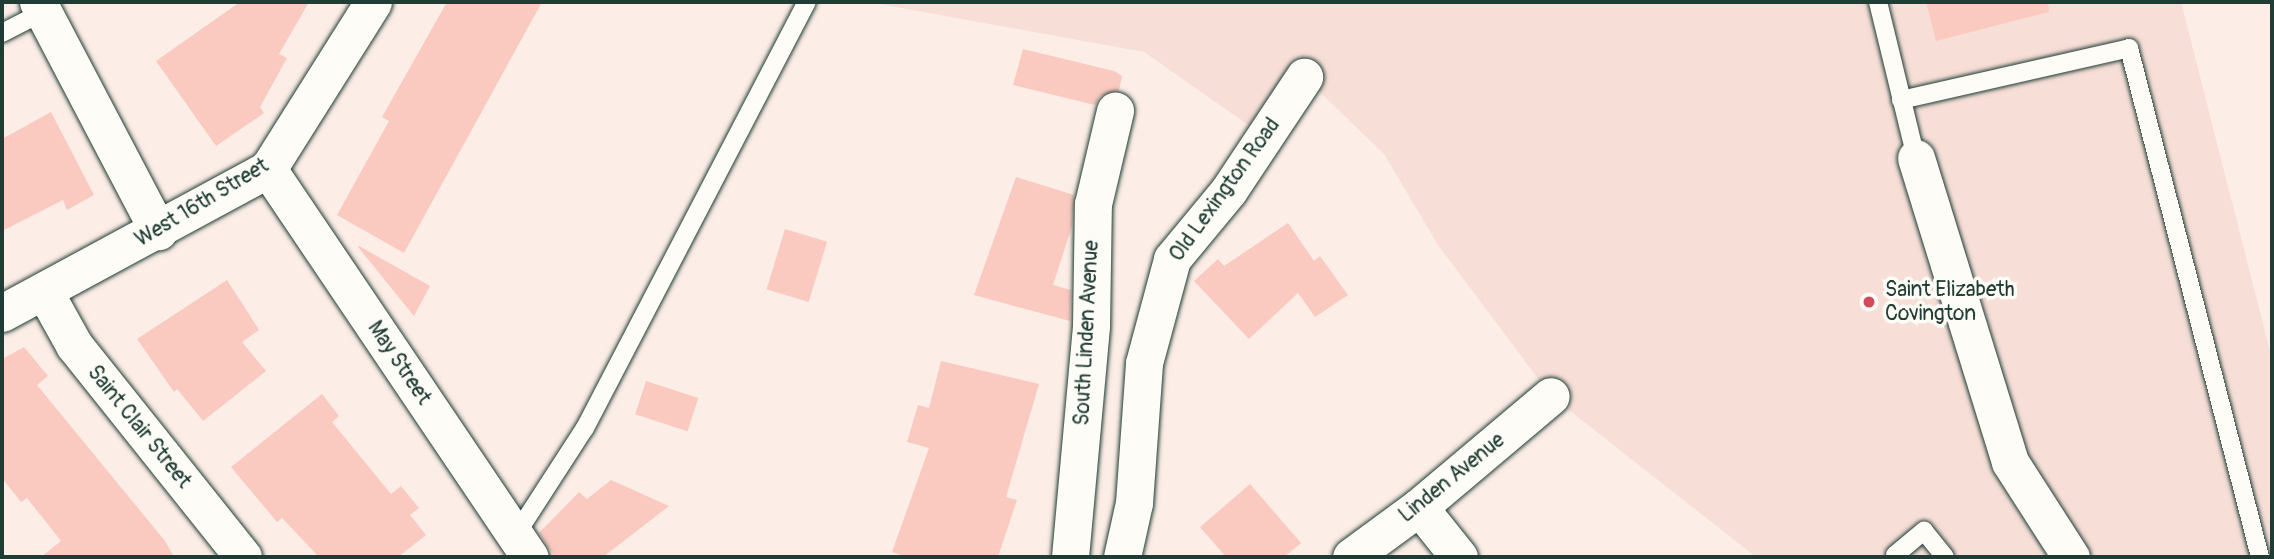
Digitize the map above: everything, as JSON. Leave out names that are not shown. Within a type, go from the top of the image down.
[{"type":"street","name":"West 16th Street","points":[[2,313],[158,231],[268,169],[373,2]]},
{"type":"street","points":[[40,7],[158,231]]},
{"type":"street","name":"Old Lexington Road","points":[[1122,557],[1134,503],[1144,363],[1172,259],[1228,190],[1304,77]]},
{"type":"street","name":"South Linden Avenue","points":[[1070,557],[1091,326],[1093,204],[1115,111]]},
{"type":"street","points":[[1916,158],[2010,462],[2071,557]]},
{"type":"street","name":"May Street","points":[[268,169],[523,547]]},
{"type":"street","name":"Saint Clair Street","points":[[44,291],[75,345],[243,557]]},
{"type":"street","name":"Linden Avenue","points":[[1351,557],[1419,507],[1551,396]]},
{"type":"street","points":[[1419,507],[1459,557]]},
{"type":"lane","points":[[523,547],[807,2]]},
{"type":"lane","points":[[1878,2],[1916,158]]},
{"type":"lane","points":[[2,33],[40,7]]},
{"type":"lane","points":[[1901,100],[2129,48],[2260,557]]},
{"type":"lane","points":[[1895,555],[1924,531],[1945,557]]},
{"type":"shaded area","name":"Saint Elizabeth Covington","points":[[868,2],[2181,2],[2272,359],[2272,557],[1756,557],[1551,396],[1438,245],[1384,154],[1304,77],[1264,136],[1144,52]]},
{"type":"building","points":[[240,2],[309,2],[279,54],[287,58],[260,107],[264,113],[216,146],[156,61]]},
{"type":"building","points":[[447,2],[542,2],[404,253],[337,215],[389,121],[382,117]]},
{"type":"building","points":[[1926,2],[2048,2],[2049,12],[1936,41]]},
{"type":"building","points":[[1023,49],[1114,71],[1122,76],[1119,91],[1100,96],[1095,105],[1013,85]]},
{"type":"building","points":[[51,112],[94,195],[67,210],[63,200],[2,231],[2,139]]},
{"type":"building","points":[[1016,177],[1074,195],[1072,226],[1053,285],[1071,290],[1070,321],[974,295]]},
{"type":"building","points":[[1288,223],[1314,261],[1320,256],[1348,295],[1315,317],[1298,293],[1249,339],[1194,281],[1218,259],[1224,266]]},
{"type":"building","points":[[785,229],[827,242],[809,302],[767,289]]},
{"type":"building","points":[[358,247],[430,286],[414,316]]},
{"type":"building","points":[[227,280],[259,330],[242,342],[266,371],[203,421],[177,389],[174,392],[137,339]]},
{"type":"building","points":[[24,347],[48,376],[37,385],[165,541],[174,557],[41,557],[61,541],[27,498],[21,502],[2,478],[2,359]]},
{"type":"building","points":[[941,361],[1039,384],[1006,497],[1017,500],[998,557],[907,557],[892,552],[929,448],[907,442],[918,405],[929,408]]},
{"type":"building","points":[[646,381],[698,398],[687,431],[635,414]]},
{"type":"building","points":[[322,394],[339,416],[332,422],[391,494],[401,486],[419,508],[410,515],[426,535],[398,557],[319,557],[282,518],[277,522],[231,467]]},
{"type":"building","points":[[611,480],[669,506],[603,557],[555,557],[539,533],[579,492],[587,499]]},
{"type":"building","points":[[1250,484],[1301,543],[1284,557],[1226,557],[1200,527]]},
{"type":"place","name":"Saint Elizabeth Covington","points":[[1869,302]]}]
